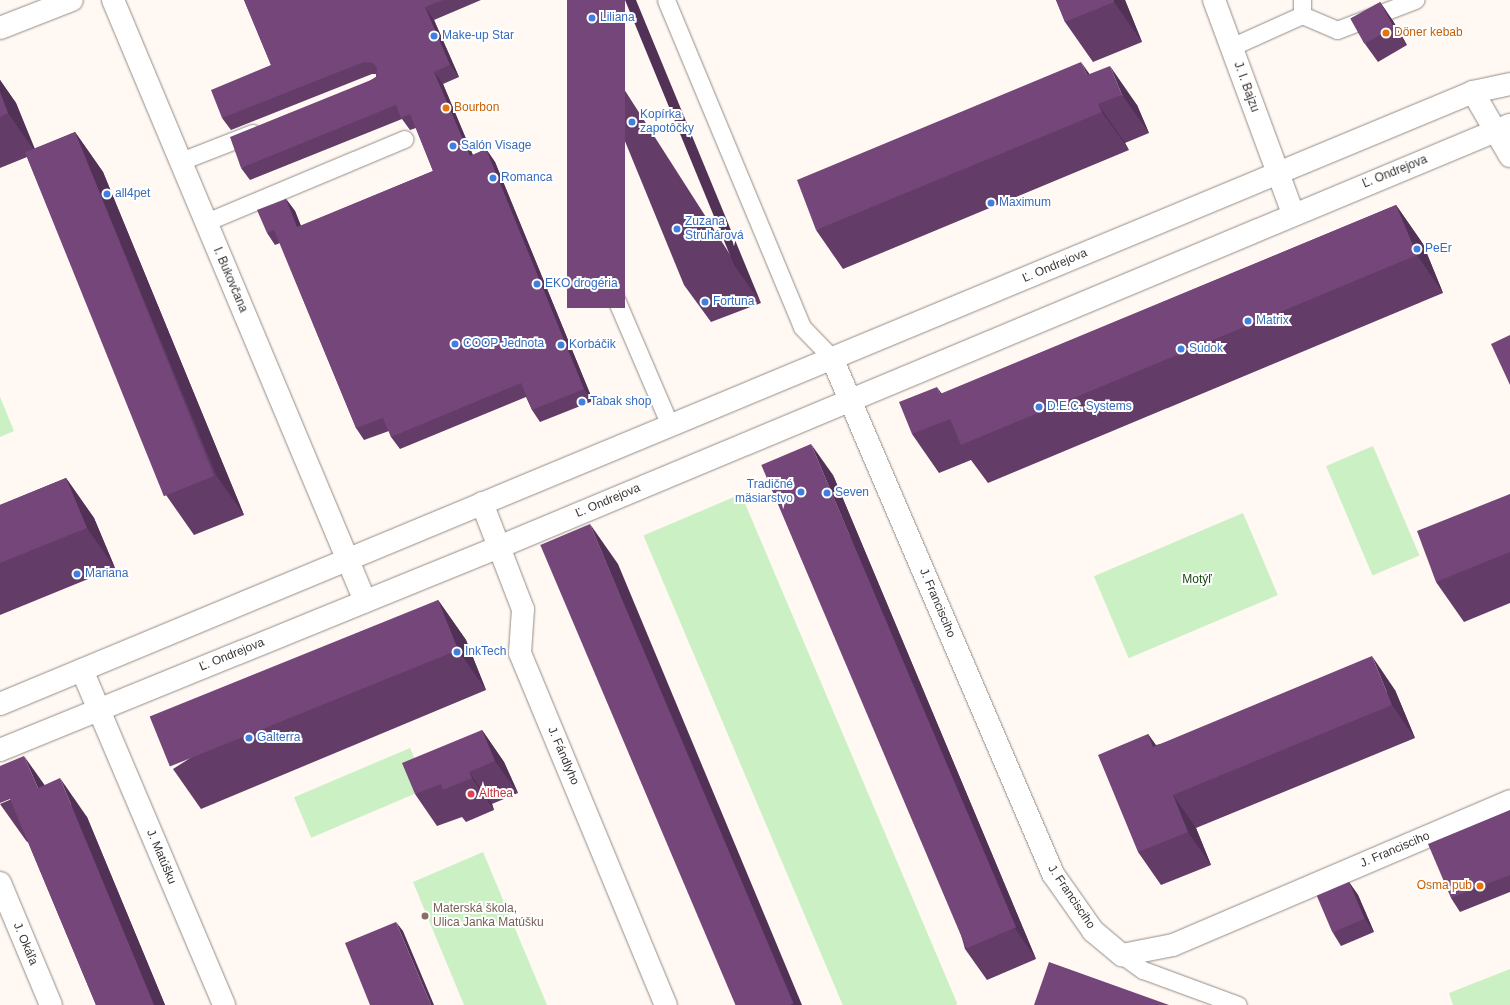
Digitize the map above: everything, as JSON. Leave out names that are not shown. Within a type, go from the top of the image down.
[{"type":"street","points":[[0,28],[72,0]]},
{"type":"street","name":"I. Bukovčana","points":[[113,0],[348,559]]},
{"type":"street","name":"J. I. Bajzu","points":[[1214,0],[1277,173]]},
{"type":"street","name":"Ľ. Ondrejova","points":[[0,704],[1473,92],[1510,84]]},
{"type":"street","points":[[1473,92],[1503,128],[1510,156]]},
{"type":"street","name":"Ľ. Ondrejova","points":[[0,750],[499,547],[1293,214],[1503,128]]},
{"type":"street","points":[[1277,173],[1293,214]]},
{"type":"street","points":[[832,358],[850,400]]},
{"type":"street","name":"J. Francisciho","points":[[850,400],[1053,874],[1093,930],[1122,955],[1173,945],[1510,801]]},
{"type":"street","name":"J. Fándlyho","points":[[482,503],[523,609],[520,652],[666,1005]]},
{"type":"street","points":[[348,559],[366,601]]},
{"type":"street","points":[[82,670],[98,710]]},
{"type":"street","name":"J. Matúšku","points":[[98,710],[224,1005]]},
{"type":"street","name":"J. Okáľa","points":[[0,883],[51,1005]]},
{"type":"lane","points":[[666,0],[802,327],[832,358]]},
{"type":"lane","points":[[1231,47],[1302,7],[1337,30],[1415,0]]},
{"type":"lane","points":[[180,162],[267,127]]},
{"type":"lane","points":[[206,222],[404,139]]},
{"type":"lane","points":[[585,227],[670,425]]},
{"type":"lane","points":[[1122,955],[1143,970],[1238,1005]]},
{"type":"green space","points":[[0,397],[14,431],[0,437]]},
{"type":"green space","points":[[1373,446],[1419,556],[1373,575],[1326,466]]},
{"type":"green space","points":[[741,494],[957,1004],[843,1005],[643,535]]},
{"type":"green space","name":"Motýľ","points":[[1243,513],[1278,595],[1129,658],[1094,576]]},
{"type":"green space","points":[[410,748],[427,789],[311,838],[294,797]]},
{"type":"green space","points":[[483,852],[547,1005],[464,1005],[413,882]]},
{"type":"green space","points":[[1510,969],[1510,1005],[1453,1005],[1449,993]]},
{"type":"building","points":[[244,0],[443,0],[425,7],[450,65],[434,72],[470,156],[486,149],[584,389],[532,410],[521,383],[391,437],[383,418],[356,428],[274,230],[267,233],[257,210],[286,199],[297,227],[433,171],[410,114],[401,118],[396,105],[241,168],[230,137],[371,80],[376,77],[377,68],[373,63],[364,62],[222,118],[211,90],[271,65]]},
{"type":"building","points":[[567,0],[625,0],[625,308],[567,308]]},
{"type":"building","points":[[1056,0],[1114,0],[1114,2],[1065,22]]},
{"type":"building","points":[[1380,2],[1394,27],[1364,44],[1350,18]]},
{"type":"building","points":[[1081,62],[1087,75],[1110,66],[1122,95],[1098,104],[1102,112],[816,230],[797,180]]},
{"type":"building","points":[[0,92],[8,113],[0,117]]},
{"type":"building","points":[[75,132],[214,476],[164,496],[25,152]]},
{"type":"building","points":[[1396,205],[1417,255],[961,445],[950,419],[912,434],[899,402],[937,387],[940,394]]},
{"type":"building","points":[[1510,335],[1510,385],[1491,344]]},
{"type":"building","points":[[811,444],[1016,927],[966,948],[761,465]]},
{"type":"building","points":[[66,478],[87,528],[0,563],[0,505]]},
{"type":"building","points":[[1510,494],[1510,552],[1436,582],[1417,531]]},
{"type":"building","points":[[590,524],[794,1004],[790,1005],[736,1005],[540,545]]},
{"type":"building","points":[[438,600],[458,650],[170,767],[150,717]]},
{"type":"building","points":[[1372,656],[1392,705],[1173,795],[1188,832],[1138,852],[1098,755],[1148,734],[1153,747]]},
{"type":"building","points":[[482,730],[495,761],[469,772],[472,778],[443,790],[441,784],[415,794],[402,763]]},
{"type":"building","points":[[24,756],[38,788],[60,778],[154,1005],[96,1005],[10,799],[0,803],[0,766]]},
{"type":"building","points":[[1510,810],[1510,875],[1451,898],[1428,844]]},
{"type":"building","points":[[1349,882],[1365,919],[1332,932],[1317,896]]},
{"type":"building","points":[[396,922],[431,1005],[370,1005],[345,943]]},
{"type":"building","points":[[1049,962],[1169,1005],[1034,1005]]},
{"type":"place","name":"Liliana","points":[[592,18]]},
{"type":"place","name":"Döner kebab","points":[[1386,33]]},
{"type":"place","name":"Make-up Star","points":[[434,36]]},
{"type":"place","name":"Bourbon","points":[[446,108]]},
{"type":"place","name":"Kopírka zapotôčky","points":[[632,122]]},
{"type":"place","name":"Salón Visage","points":[[453,146]]},
{"type":"place","name":"Romanca","points":[[493,178]]},
{"type":"place","name":"all4pet","points":[[107,194]]},
{"type":"place","name":"Maximum","points":[[991,203]]},
{"type":"place","name":"Zuzana Struhárová","points":[[677,229]]},
{"type":"place","name":"PeEr","points":[[1417,249]]},
{"type":"place","name":"EKO drogéria","points":[[537,284]]},
{"type":"place","name":"Fortuna","points":[[705,302]]},
{"type":"place","name":"Matrix","points":[[1248,321]]},
{"type":"place","name":"COOP Jednota","points":[[455,344]]},
{"type":"place","name":"Korbáčik","points":[[561,345]]},
{"type":"place","name":"Súdok","points":[[1181,349]]},
{"type":"place","name":"Tabak shop","points":[[582,402]]},
{"type":"place","name":"D.E.C. Systems","points":[[1039,407]]},
{"type":"place","name":"Tradičné mäsiarstvo","points":[[801,492]]},
{"type":"place","name":"Seven","points":[[827,493]]},
{"type":"place","name":"Mariana","points":[[77,574]]},
{"type":"place","name":"InkTech","points":[[457,652]]},
{"type":"place","name":"Galterra","points":[[249,738]]},
{"type":"place","name":"Althea","points":[[471,794]]},
{"type":"place","name":"Osma pub","points":[[1480,886]]},
{"type":"place","name":"Materská škola, Ulica Janka Matúšku","points":[[425,916]]}]
